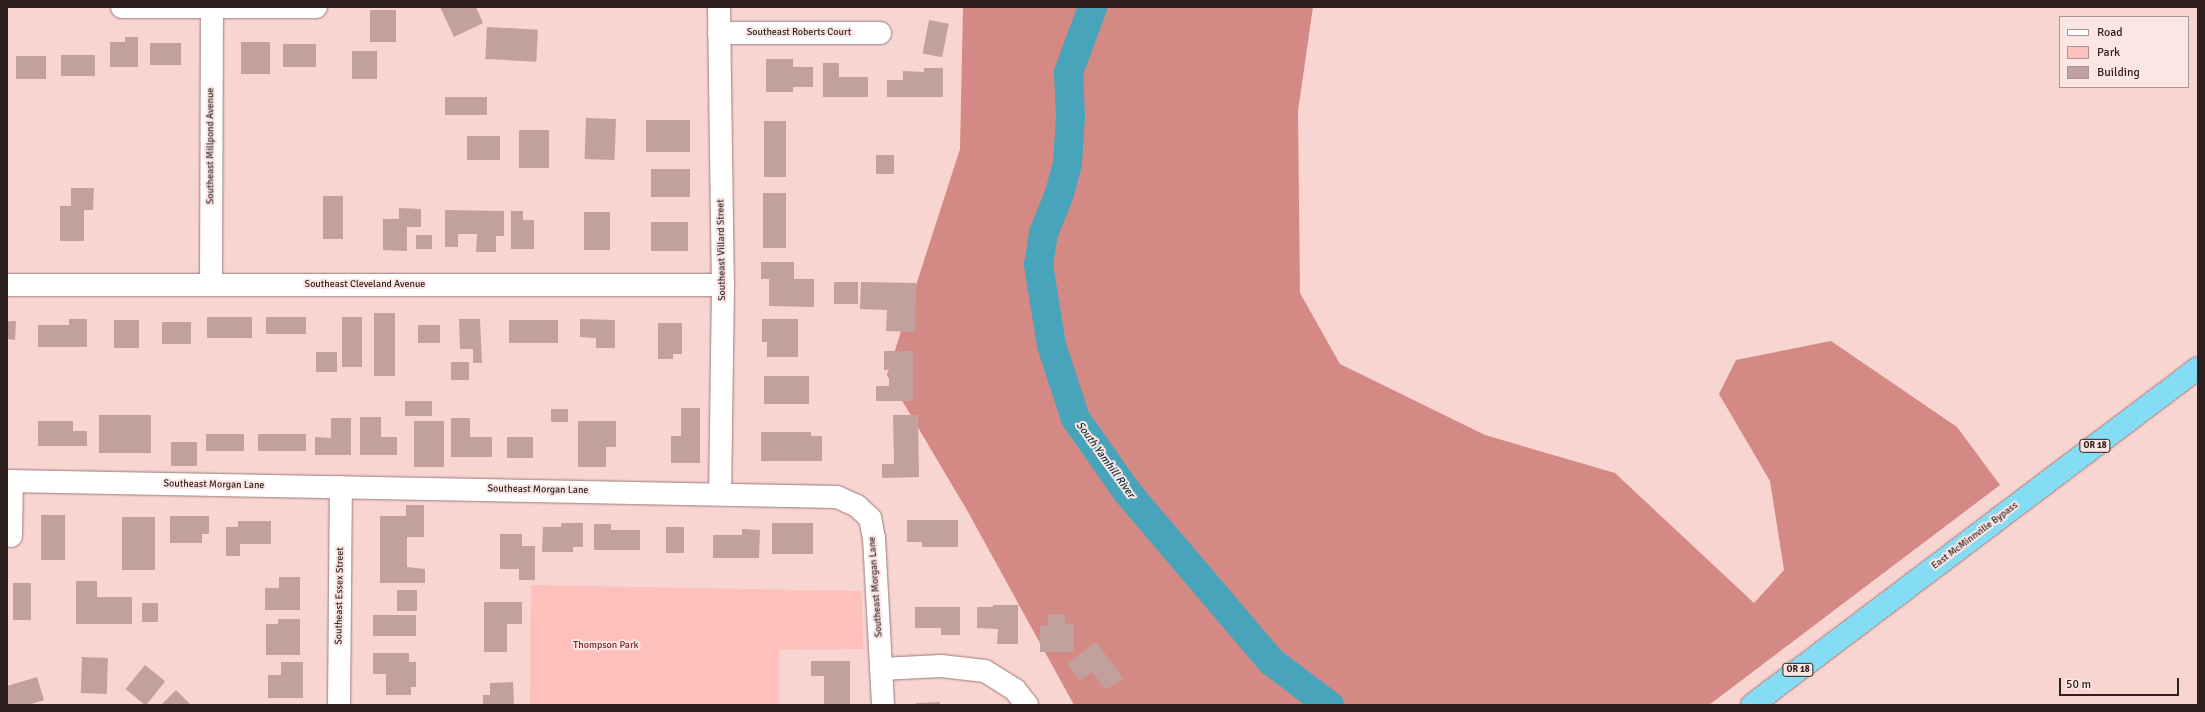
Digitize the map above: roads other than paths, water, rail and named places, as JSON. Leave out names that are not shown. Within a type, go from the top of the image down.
[{"type":"highway","name":"East McMinnville Bypass","points":[[1752,705],[2192,373]]},
{"type":"street","points":[[122,7],[316,7]]},
{"type":"street","name":"Southeast Millpond Avenue","points":[[211,285],[212,7]]},
{"type":"street","name":"Southeast Villard Street","points":[[719,7],[718,33],[723,285],[720,493]]},
{"type":"street","name":"Southeast Roberts Court","points":[[718,33],[880,33]]},
{"type":"street","name":"Southeast Cleveland Avenue","points":[[7,285],[723,285]]},
{"type":"street","name":"Southeast Morgan Lane","points":[[11,536],[9,481],[720,493],[837,497],[857,506],[870,518],[874,538],[882,705]]},
{"type":"street","name":"Southeast Essex Street","points":[[339,705],[341,487]]},
{"type":"street","points":[[881,669],[941,666],[985,671],[1015,690],[1027,705]]},
{"type":"waterway","name":"South Yamhill River","points":[[1092,7],[1068,72],[1070,116],[1067,163],[1059,193],[1043,233],[1038,264],[1051,345],[1075,418],[1127,492],[1271,661],[1329,705]]},
{"type":"park label","name":"Thompson Park","points":[[606,646]]}]
